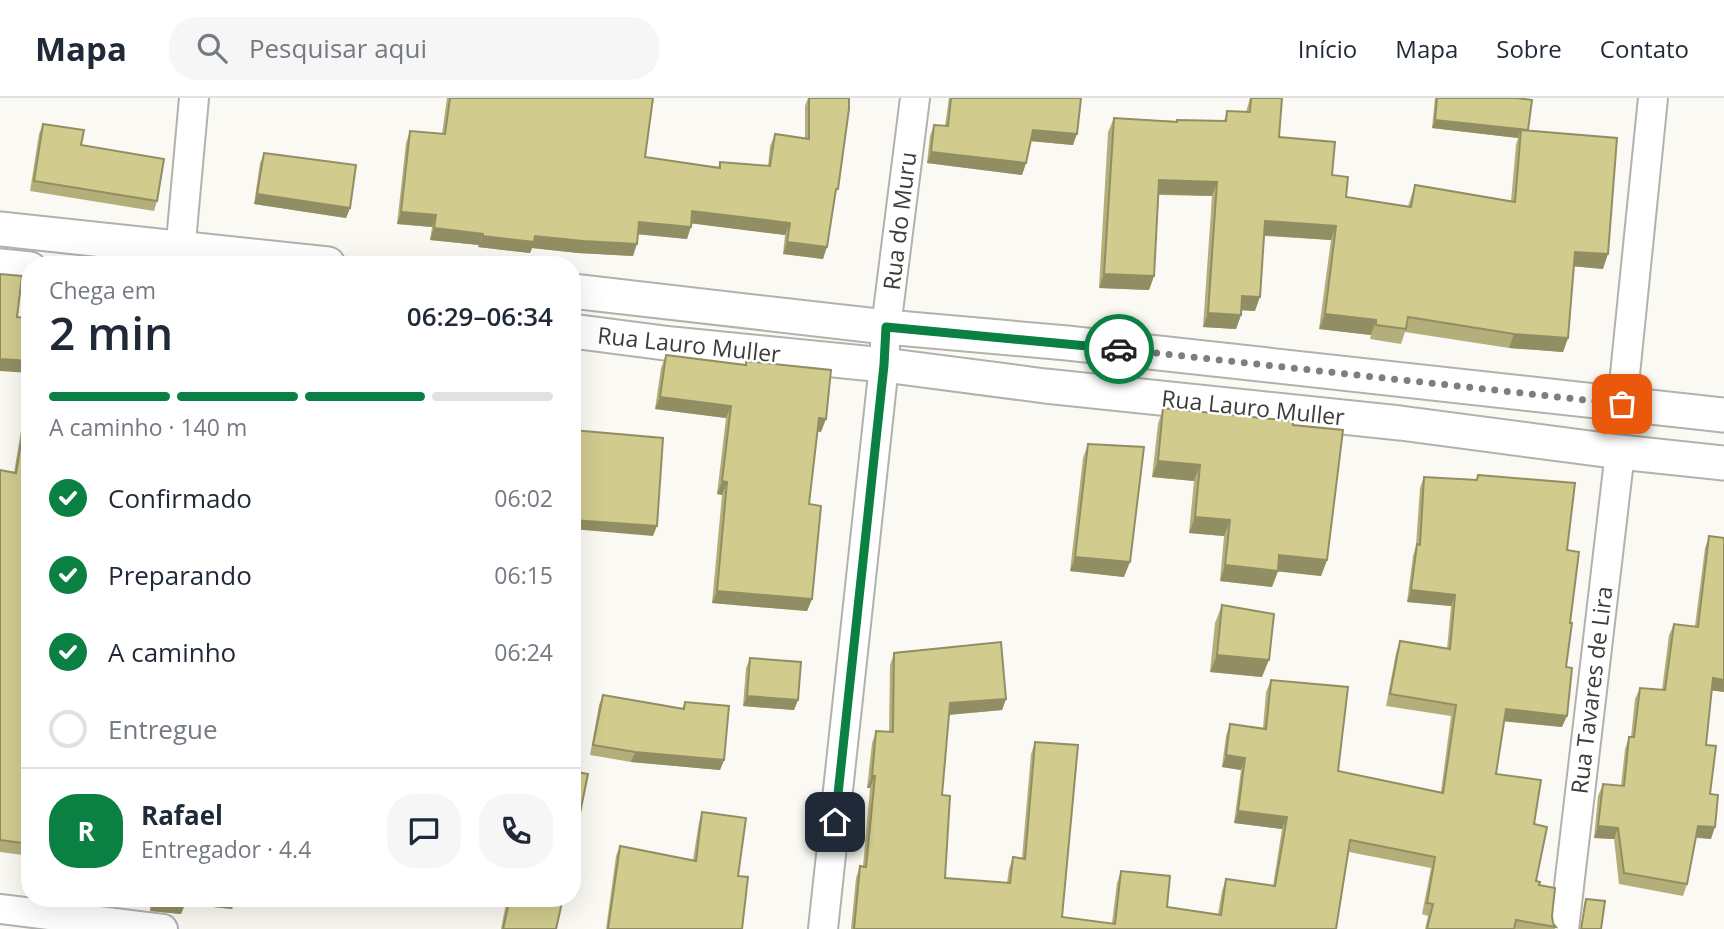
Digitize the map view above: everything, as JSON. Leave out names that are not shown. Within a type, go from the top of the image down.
[{"type":"street","points":[[0,229],[179,256],[194,98]]},
{"type":"street","name":"Rua do Muru","points":[[823,929],[886,327],[915,98]]},
{"type":"street","points":[[1622,404],[1653,98]]},
{"type":"street","points":[[0,266],[21,268]]},
{"type":"street","name":"Rua Lauro Muller","points":[[581,292],[886,327],[1081,345],[1724,415]]},
{"type":"street","name":"Rua Lauro Muller","points":[[581,332],[1401,423],[1724,463]]},
{"type":"street","name":"Rua Tavares de Lira","points":[[1564,929],[1620,452]]},
{"type":"street","points":[[0,909],[114,916],[163,929]]},
{"type":"building","points":[[450,98],[653,98],[645,157],[720,168],[720,162],[770,166],[775,134],[809,139],[809,98],[849,98],[838,189],[827,247],[787,242],[790,223],[692,211],[691,227],[639,222],[637,244],[535,236],[534,242],[434,228],[436,215],[401,212],[410,131],[445,134]]},
{"type":"building","points":[[951,98],[1081,98],[1077,134],[1033,130],[1026,163],[931,152],[934,125],[948,126]]},
{"type":"building","points":[[1251,98],[1282,98],[1279,137],[1335,142],[1332,175],[1348,177],[1346,197],[1411,207],[1415,185],[1515,202],[1521,130],[1617,138],[1608,254],[1575,252],[1568,338],[1514,334],[1408,317],[1406,329],[1376,325],[1376,320],[1325,314],[1336,226],[1265,221],[1260,297],[1242,296],[1241,315],[1208,313],[1217,182],[1159,180],[1154,276],[1104,274],[1114,118],[1177,122],[1226,121],[1227,111],[1250,112]]},
{"type":"building","points":[[1437,98],[1532,100],[1528,130],[1435,120]]},
{"type":"building","points":[[43,124],[84,130],[81,145],[164,159],[157,201],[34,181]]},
{"type":"building","points":[[264,153],[356,165],[350,208],[257,194]]},
{"type":"building","points":[[0,274],[21,276],[17,317],[21,317],[21,360],[0,359]]},
{"type":"building","points":[[666,355],[746,365],[746,361],[831,370],[826,419],[819,418],[809,504],[821,506],[812,599],[717,591],[727,482],[722,481],[731,406],[660,397]]},
{"type":"building","points":[[1163,408],[1293,421],[1293,425],[1343,430],[1327,560],[1279,555],[1278,571],[1225,565],[1230,520],[1195,517],[1200,465],[1158,461]]},
{"type":"building","points":[[581,431],[663,438],[657,526],[581,521]]},
{"type":"building","points":[[21,443],[21,843],[0,840],[0,470],[16,473]]},
{"type":"building","points":[[1088,444],[1144,447],[1130,562],[1075,557]]},
{"type":"building","points":[[1478,475],[1575,483],[1567,550],[1579,552],[1566,667],[1572,668],[1567,716],[1506,709],[1496,774],[1541,780],[1534,824],[1547,827],[1536,881],[1540,882],[1539,885],[1555,888],[1552,916],[1556,927],[1516,920],[1514,929],[1427,929],[1433,904],[1427,903],[1435,857],[1350,840],[1336,929],[854,929],[860,866],[866,867],[875,776],[872,776],[876,731],[893,732],[894,653],[1001,642],[1006,699],[950,703],[942,795],[950,796],[945,878],[1010,883],[1013,857],[1025,859],[1035,742],[1078,745],[1062,917],[1115,924],[1121,871],[1170,876],[1167,907],[1221,915],[1226,879],[1275,886],[1287,817],[1238,811],[1245,758],[1226,755],[1230,724],[1266,729],[1271,680],[1348,687],[1338,771],[1443,793],[1456,705],[1390,694],[1400,641],[1450,649],[1455,595],[1411,590],[1417,544],[1420,545],[1424,477],[1477,480]]},
{"type":"building","points":[[1709,536],[1724,538],[1724,680],[1713,678],[1706,745],[1716,746],[1710,794],[1718,795],[1715,827],[1698,826],[1687,884],[1624,873],[1618,828],[1598,826],[1603,784],[1624,786],[1629,737],[1634,737],[1640,688],[1665,690],[1674,624],[1698,627]]},
{"type":"building","points":[[1222,605],[1274,614],[1269,660],[1217,655]]},
{"type":"building","points":[[750,658],[801,662],[798,700],[747,696]]},
{"type":"building","points":[[603,695],[684,709],[685,702],[729,706],[724,760],[635,752],[593,745]]},
{"type":"building","points":[[581,773],[588,774],[581,808]]},
{"type":"building","points":[[702,812],[746,818],[738,876],[748,877],[742,929],[608,929],[620,846],[696,861]]},
{"type":"building","points":[[1586,899],[1605,901],[1601,929],[1581,929]]},
{"type":"building","points":[[508,907],[561,907],[556,929],[503,929]]},
{"type":"way so far","points":[[1119,349],[1622,404]]},
{"type":"route","points":[[835,822],[886,327],[1119,349]]}]
